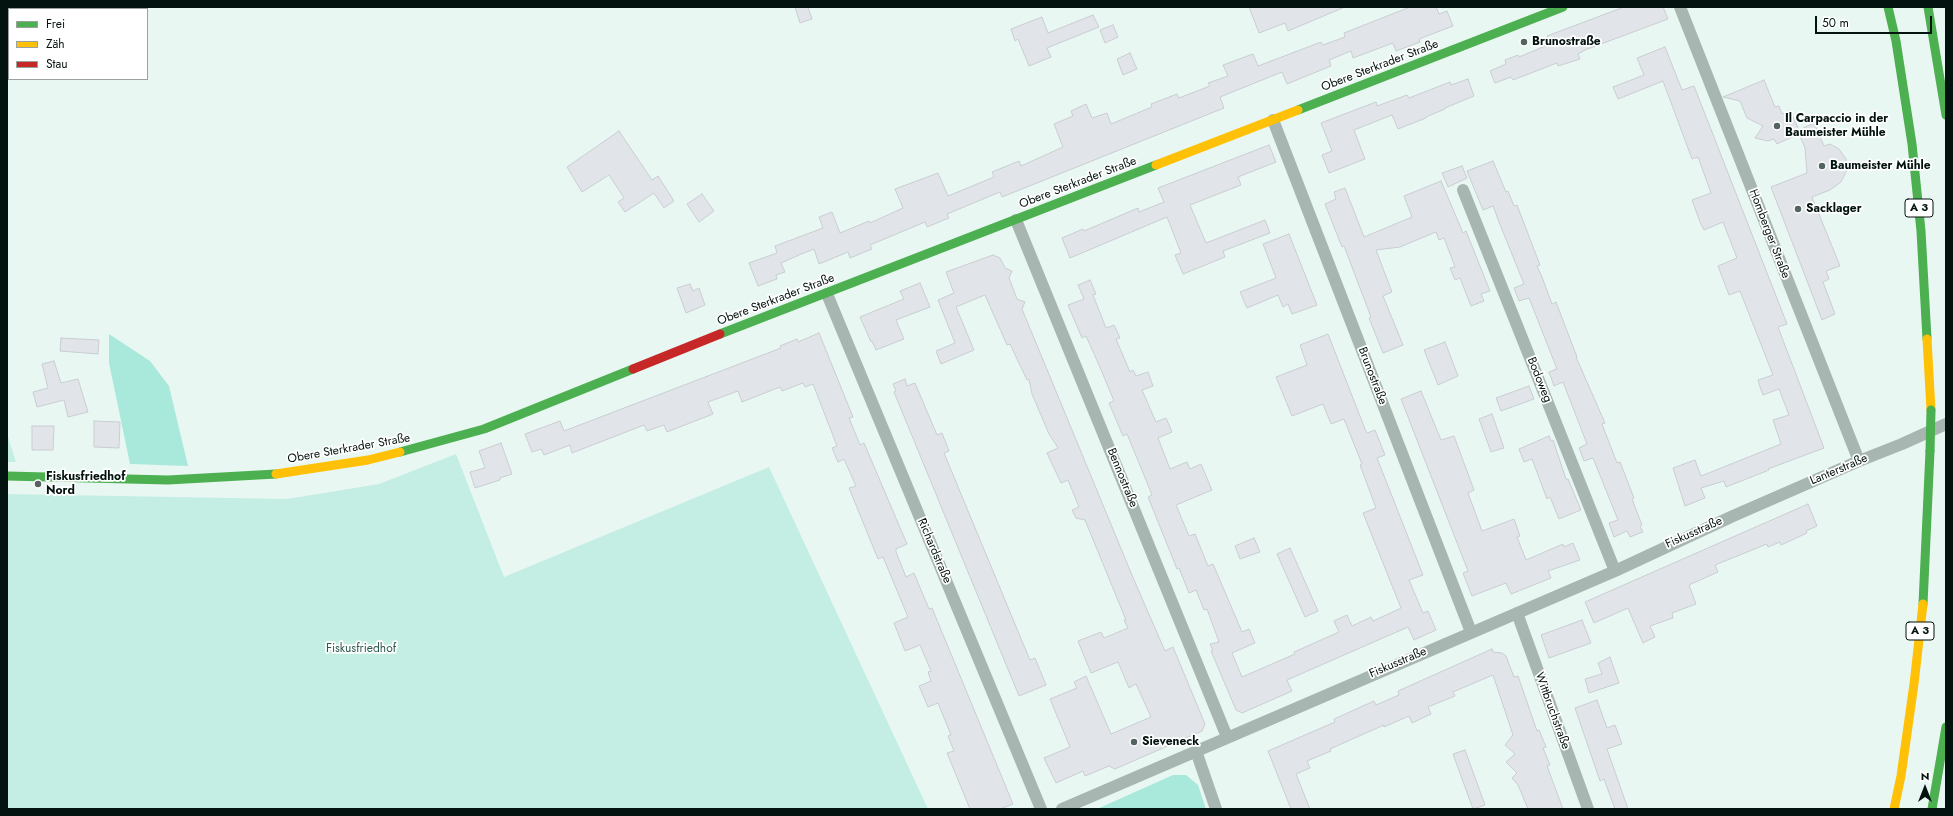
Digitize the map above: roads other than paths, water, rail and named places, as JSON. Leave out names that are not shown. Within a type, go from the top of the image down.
[{"type":"main road","name":"Obere Sterkrader Straße","points":[[7,476],[168,480],[265,476],[368,460],[428,446],[484,429],[702,341],[827,294],[1563,7]]},
{"type":"main road","name":"A 3","points":[[1888,7],[1896,41],[1912,144],[1920,223],[1931,410],[1925,582],[1914,684],[1901,776],[1894,809]]},
{"type":"main road","points":[[1928,7],[1946,115]]},
{"type":"main road","points":[[1932,809],[1946,727]]},
{"type":"street","name":"Homberger Straße","points":[[1680,7],[1859,461]]},
{"type":"street","name":"Brunostraße","points":[[1273,120],[1471,632]]},
{"type":"street","name":"Bodoweg","points":[[1463,190],[1615,571]]},
{"type":"street","name":"Bennostraße","points":[[1016,220],[1227,737]]},
{"type":"street","name":"Richardstraße","points":[[827,294],[1041,809]]},
{"type":"street","name":"Lanterstraße","points":[[1733,516],[1946,424]]},
{"type":"street","name":"Fiskusstraße","points":[[1062,809],[1615,571],[1733,516]]},
{"type":"street","name":"Wittbruchstraße","points":[[1517,612],[1588,809]]},
{"type":"street","points":[[1196,751],[1216,809]]},
{"type":"place","name":"Brunostraße","points":[[1524,42]]},
{"type":"place","name":"Il Carpaccio in der Baumeister Mühle","points":[[1777,126]]},
{"type":"place","name":"Baumeister Mühle","points":[[1822,166]]},
{"type":"place","name":"Sacklager","points":[[1798,209]]},
{"type":"place","name":"Fiskusfriedhof Nord","points":[[38,484]]},
{"type":"place","name":"Sieveneck","points":[[1134,742]]},
{"type":"park label","name":"Fiskusfriedhof","points":[[361,649]]}]
